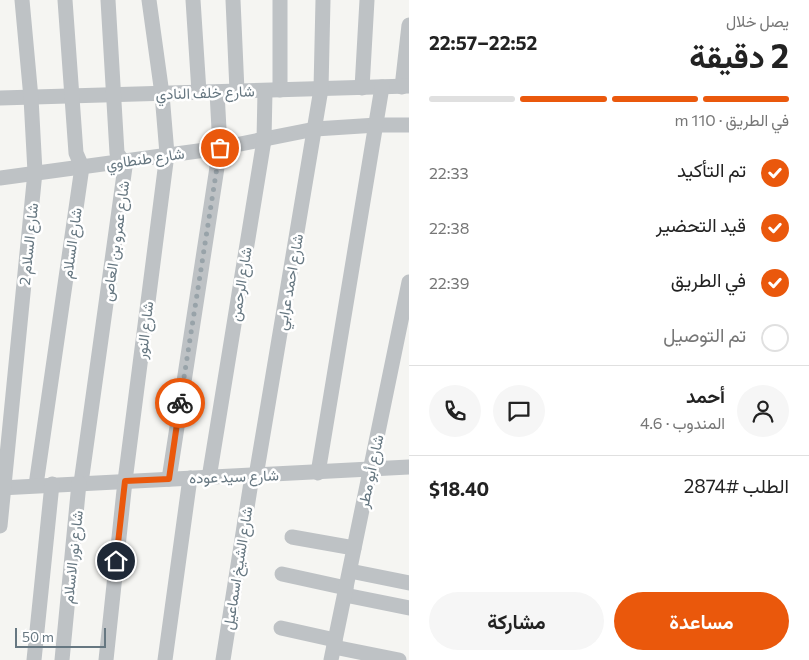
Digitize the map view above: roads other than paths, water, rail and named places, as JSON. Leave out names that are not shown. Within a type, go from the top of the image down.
[{"type":"street","name":"شارع السلام 2","points":[[0,526],[2,488],[35,172],[31,98],[22,0]]},
{"type":"street","name":"شارع السلام","points":[[36,485],[82,166],[76,153],[65,0]]},
{"type":"street","name":"شارع عمرو بن العاص","points":[[80,483],[125,167],[117,153],[108,0]]},
{"type":"street","name":"شارع النور","points":[[106,660],[125,481],[167,154],[162,94],[149,0]]},
{"type":"street","points":[[193,0],[199,92]]},
{"type":"street","points":[[233,0],[237,91]]},
{"type":"street","name":"شارع الرحمن","points":[[208,478],[273,90],[280,0]]},
{"type":"street","name":"شارع احمد عرابي","points":[[254,476],[321,89],[323,0]]},
{"type":"street","points":[[362,88],[367,0]]},
{"type":"street","points":[[406,86],[409,25]]},
{"type":"street","name":"شارع خلف النادي","points":[[0,98],[406,86]]},
{"type":"street","points":[[318,473],[382,87]]},
{"type":"street","points":[[169,479],[220,148],[217,92]]},
{"type":"street","name":"شارع طنطاوي","points":[[0,178],[220,148],[315,129],[409,126]]},
{"type":"street","name":"شارع أبو مطر","points":[[334,649],[370,470],[403,346],[409,282]]},
{"type":"street","name":"شارع سيد عوده","points":[[2,488],[409,467]]},
{"type":"street","name":"شارع الشيخ اسماعيل","points":[[223,660],[254,476]]},
{"type":"street","points":[[165,660],[190,478]]},
{"type":"street","name":"شارع نور الاسلام","points":[[62,660],[80,483]]},
{"type":"street","points":[[34,660],[52,484]]},
{"type":"street","points":[[292,537],[354,548]]},
{"type":"street","points":[[350,571],[409,583]]},
{"type":"street","points":[[282,574],[409,608]]},
{"type":"street","points":[[281,628],[334,649],[399,660]]}]
